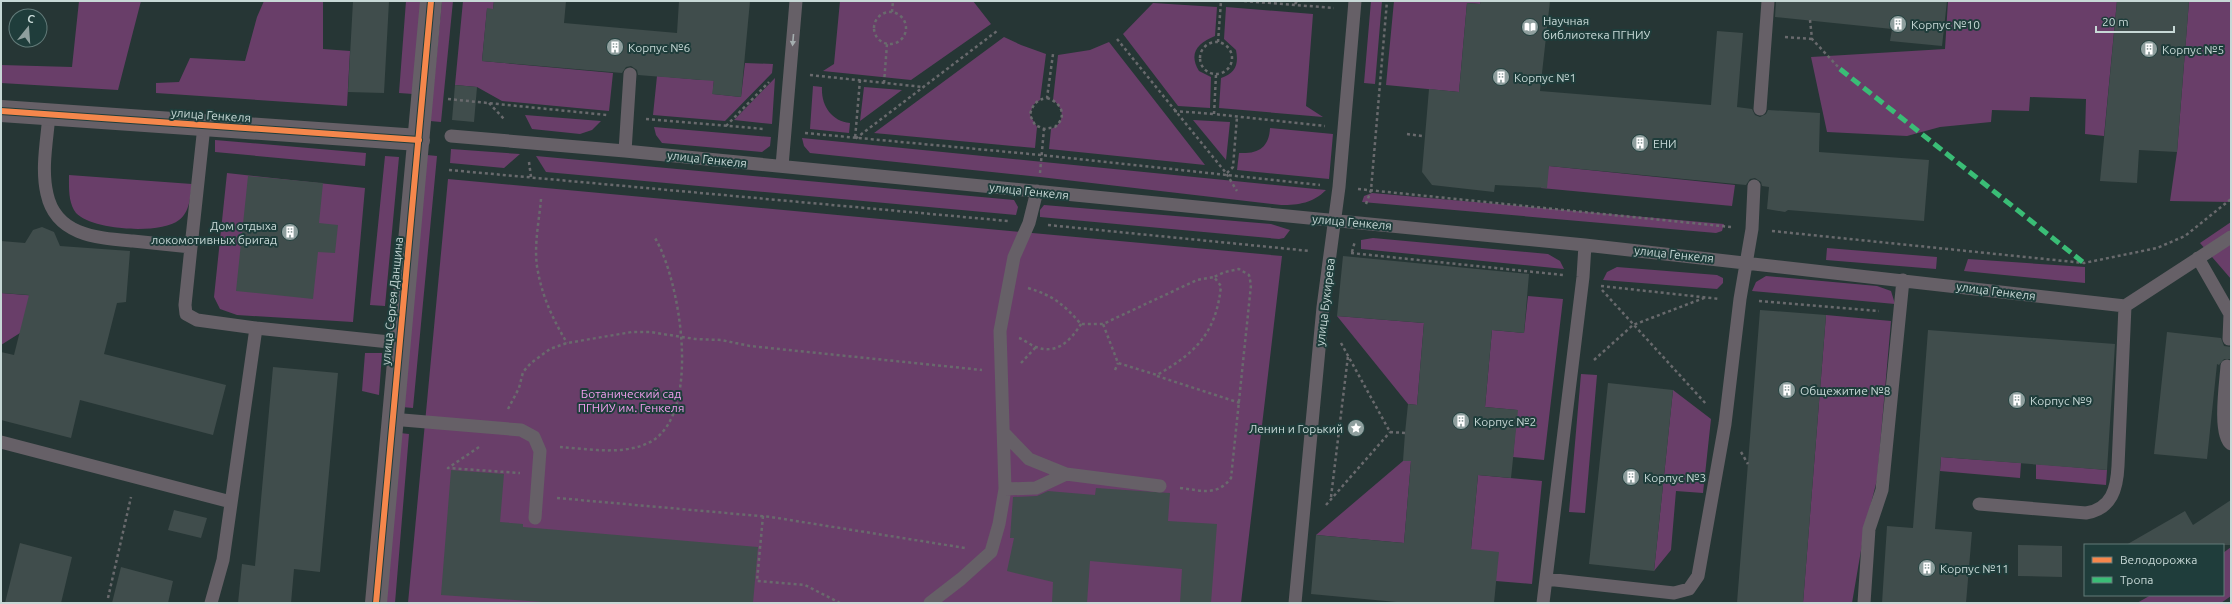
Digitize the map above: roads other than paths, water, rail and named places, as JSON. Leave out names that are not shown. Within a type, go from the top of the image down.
[{"type":"street","name":"улица Сергея Данщина","points":[[376,603],[391,419],[419,140],[431,1]]},
{"type":"street","name":"улица Генкеля","points":[[1,111],[419,140]]},
{"type":"lane","points":[[782,166],[796,1]]},
{"type":"lane","points":[[1760,109],[1764,35],[1768,1]]},
{"type":"lane","name":"улица Букирева","points":[[1295,603],[1323,307],[1340,187],[1355,5]]},
{"type":"lane","points":[[625,151],[630,74]]},
{"type":"lane","points":[[49,115],[46,186],[51,207],[62,222],[79,232],[95,238],[191,247]]},
{"type":"lane","points":[[204,126],[191,247],[186,314],[197,320],[256,328],[399,343]]},
{"type":"lane","name":"улица Генкеля","points":[[451,136],[782,166],[1585,245],[1747,262],[2125,306]]},
{"type":"lane","points":[[1546,579],[1674,593],[1689,589],[1698,576],[1725,424],[1740,299],[1752,229],[1754,186]]},
{"type":"lane","points":[[930,603],[961,579],[991,552],[999,524],[1005,489],[1003,383],[1000,372],[1000,331],[1014,257],[1029,223],[1037,191]]},
{"type":"lane","points":[[1979,504],[2086,513],[2095,512],[2111,500],[2115,492],[2118,472],[2125,306],[2231,237]]},
{"type":"lane","points":[[1543,603],[1583,277],[1585,245]]},
{"type":"lane","points":[[2198,258],[2230,314],[2230,339]]},
{"type":"lane","points":[[1864,603],[1869,529],[1882,490],[1903,280]]},
{"type":"lane","points":[[211,603],[223,560],[256,328]]},
{"type":"lane","points":[[2227,366],[2223,430],[2228,442],[2231,444]]},
{"type":"lane","points":[[391,419],[521,430],[534,437],[540,451],[535,518]]},
{"type":"lane","points":[[1003,432],[1029,459],[1066,474],[1160,486]]},
{"type":"lane","points":[[1,442],[231,502]]},
{"type":"lane","points":[[1005,489],[1036,488],[1066,474]]},
{"type":"place","name":"Корпус №10","points":[[1898,24]]},
{"type":"place","name":"Научная библиотека ПГНИУ","points":[[1530,27]]},
{"type":"place","name":"Корпус №6","points":[[615,47]]},
{"type":"place","name":"Корпус №5","points":[[2149,49]]},
{"type":"place","name":"Корпус №1","points":[[1501,77]]},
{"type":"place","name":"ЕНИ","points":[[1640,143]]},
{"type":"place","name":"Дом отдыха локомотивных бригад","points":[[290,232]]},
{"type":"place","name":"Общежитие №8","points":[[1787,390]]},
{"type":"place","name":"Корпус №9","points":[[2017,400]]},
{"type":"place","name":"Корпус №2","points":[[1461,421]]},
{"type":"place","name":"Ленин и Горький","points":[[1356,428]]},
{"type":"place","name":"Корпус №3","points":[[1631,477]]},
{"type":"place","name":"Корпус №11","points":[[1927,568]]},
{"type":"park label","name":"Ботанический сад ПГНИУ им. Генкеля","points":[[631,400]]}]
